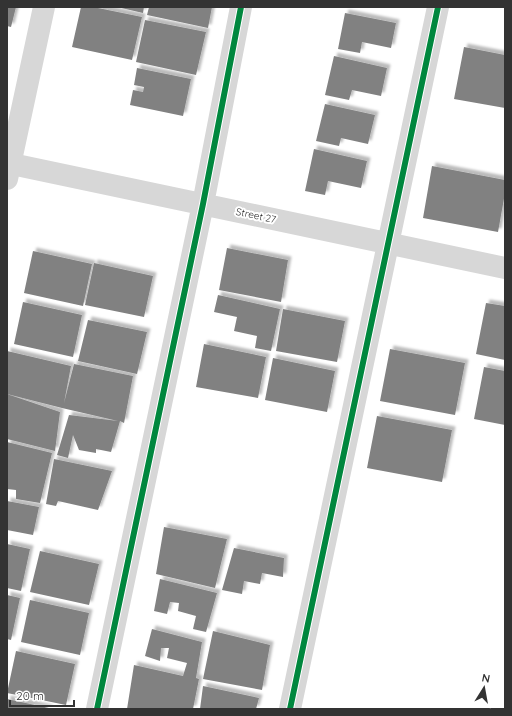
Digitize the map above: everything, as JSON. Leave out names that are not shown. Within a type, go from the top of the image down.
[{"type":"street","points":[[8,168],[44,7]]},
{"type":"street","points":[[97,709],[203,204],[241,7]]},
{"type":"street","points":[[290,709],[438,7]]},
{"type":"street","name":"Street 27","points":[[8,168],[203,204],[505,268]]},
{"type":"building","points":[[7,7],[16,7],[11,27],[7,26]]},
{"type":"building","points":[[81,7],[93,7],[142,17],[132,60],[72,47]]},
{"type":"building","points":[[117,7],[144,7],[143,13]]},
{"type":"building","points":[[149,7],[212,7],[208,28],[147,15]]},
{"type":"building","points":[[345,13],[396,23],[391,48],[362,42],[360,53],[338,49]]},
{"type":"building","points":[[145,20],[206,32],[196,75],[136,62]]},
{"type":"building","points":[[464,47],[505,55],[505,108],[454,99]]},
{"type":"building","points":[[334,56],[387,68],[381,96],[352,90],[349,100],[325,95]]},
{"type":"building","points":[[137,68],[191,79],[183,116],[130,105],[133,90],[143,92],[144,87],[134,85]]},
{"type":"building","points":[[325,104],[375,115],[368,144],[341,138],[339,146],[316,141]]},
{"type":"building","points":[[314,149],[367,161],[361,188],[328,181],[325,195],[305,191]]},
{"type":"building","points":[[432,166],[505,180],[505,193],[498,232],[423,218]]},
{"type":"building","points":[[227,248],[288,260],[281,302],[219,290]]},
{"type":"building","points":[[33,251],[92,264],[83,306],[24,293]]},
{"type":"building","points":[[94,263],[153,276],[144,317],[85,305]]},
{"type":"building","points":[[218,295],[280,309],[271,351],[255,348],[257,336],[234,331],[237,317],[214,312]]},
{"type":"building","points":[[23,302],[82,315],[73,357],[14,344]]},
{"type":"building","points":[[486,303],[505,306],[505,360],[476,354]]},
{"type":"building","points":[[283,309],[345,321],[337,362],[276,351]]},
{"type":"building","points":[[88,320],[147,332],[137,374],[78,361]]},
{"type":"building","points":[[204,344],[266,357],[258,398],[196,387]]},
{"type":"building","points":[[390,349],[465,363],[455,415],[380,401]]},
{"type":"building","points":[[7,351],[71,366],[64,403],[74,364],[133,376],[124,423],[120,421],[111,452],[96,449],[96,453],[79,450],[73,435],[68,458],[57,455],[69,415],[118,421],[7,394]]},
{"type":"building","points":[[273,358],[335,371],[327,412],[265,400]]},
{"type":"building","points":[[484,367],[505,371],[505,425],[474,419]]},
{"type":"building","points":[[7,394],[60,412],[55,451],[7,439]]},
{"type":"building","points":[[377,416],[452,430],[442,482],[367,468]]},
{"type":"building","points":[[7,442],[52,453],[40,503],[16,499],[16,490],[7,489]]},
{"type":"building","points":[[54,459],[112,471],[98,510],[58,501],[56,506],[46,504]]},
{"type":"building","points":[[7,501],[39,507],[33,535],[7,530]]},
{"type":"building","points":[[164,527],[227,539],[215,588],[156,574]]},
{"type":"building","points":[[7,544],[30,549],[21,591],[7,588]]},
{"type":"building","points":[[234,548],[284,558],[283,577],[262,573],[260,584],[244,581],[242,594],[222,590]]},
{"type":"building","points":[[40,551],[99,564],[89,605],[30,592]]},
{"type":"building","points":[[160,579],[217,593],[206,632],[193,629],[196,616],[178,611],[179,603],[170,602],[167,614],[154,611]]},
{"type":"building","points":[[7,595],[20,598],[11,640],[7,639]]},
{"type":"building","points":[[30,600],[89,613],[80,655],[21,642]]},
{"type":"building","points":[[152,629],[202,642],[196,678],[199,679],[193,709],[127,709],[134,665],[183,676],[187,663],[167,658],[169,648],[161,648],[160,661],[145,656]]},
{"type":"building","points":[[213,631],[270,645],[262,690],[203,679]]},
{"type":"building","points":[[16,651],[75,664],[66,705],[7,693]]},
{"type":"building","points":[[203,686],[259,698],[256,709],[200,709]]},
{"type":"building","points":[[7,699],[49,708],[49,709],[7,709]]},
{"type":"cycle path","points":[[97,709],[203,204],[241,7]]},
{"type":"cycle path","points":[[290,709],[438,7]]}]
